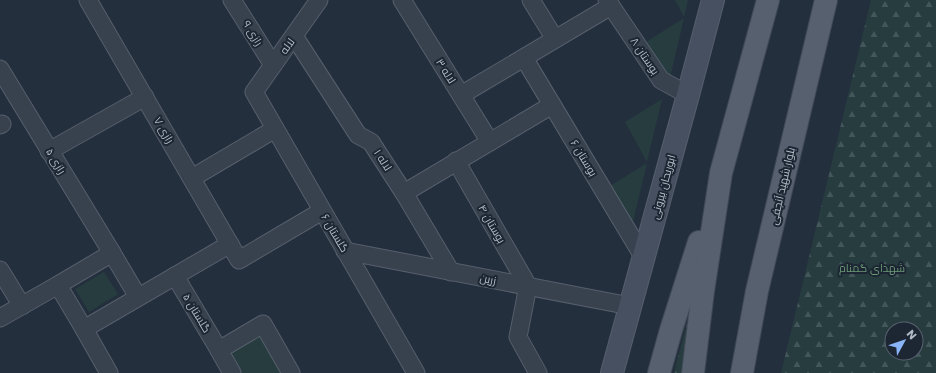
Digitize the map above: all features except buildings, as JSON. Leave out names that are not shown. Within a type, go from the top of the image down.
[{"type":"main road","points":[[659,373],[671,330],[721,173],[768,0]]},
{"type":"main road","name":"بلوار شهید آنجفی","points":[[742,373],[757,290],[826,0]]},
{"type":"main road","points":[[693,373],[702,291],[721,173]]},
{"type":"main road","points":[[644,373],[671,330]]},
{"type":"street","name":"رازی ۹","points":[[232,0],[273,65]]},
{"type":"street","name":"لاله ۳","points":[[402,0],[490,142]]},
{"type":"street","points":[[531,0],[555,39]]},
{"type":"street","name":"ابوریحان بیرونی","points":[[612,373],[713,0]]},
{"type":"street","name":"رازی ۷","points":[[93,2],[145,97],[239,260],[322,211]]},
{"type":"street","name":"لاله","points":[[254,92],[294,36],[315,2]]},
{"type":"street","points":[[461,95],[555,39],[609,3]]},
{"type":"street","name":"بوستان ۸","points":[[609,3],[661,80],[688,95]]},
{"type":"street","name":"لاله ۱","points":[[294,36],[358,135],[371,142],[404,193],[450,272]]},
{"type":"street","name":"بوستان ۶","points":[[524,58],[644,258]]},
{"type":"street","name":"رازی ۵","points":[[0,69],[138,297]]},
{"type":"street","name":"گلستان ۶","points":[[254,92],[416,373]]},
{"type":"street","points":[[49,151],[145,97]]},
{"type":"street","points":[[404,193],[552,105]]},
{"type":"street","points":[[192,178],[275,129]]},
{"type":"street","name":"بوستان ۴","points":[[456,161],[528,286]]},
{"type":"street","points":[[84,329],[230,244]]},
{"type":"street","name":"زرین","points":[[346,252],[630,306]]},
{"type":"street","points":[[0,318],[112,253]]},
{"type":"street","points":[[0,270],[22,306]]},
{"type":"street","name":"گلستان ۵","points":[[175,276],[232,373]]},
{"type":"street","points":[[58,285],[109,373]]},
{"type":"street","points":[[528,286],[518,337],[538,373]]},
{"type":"street","points":[[219,350],[263,324],[291,373]]},
{"type":"green space","points":[[675,0],[688,0],[684,17]]},
{"type":"green space","name":"شهدای گمنام","points":[[871,0],[936,0],[936,373],[781,373]]},
{"type":"green space","points":[[684,18],[669,82],[646,42]]},
{"type":"green space","points":[[662,99],[647,162],[625,122]]},
{"type":"green space","points":[[647,163],[632,226],[610,186]]},
{"type":"green space","points":[[104,272],[118,294],[89,312],[75,289]]},
{"type":"green space","points":[[687,323],[694,325],[687,373],[674,373]]},
{"type":"green space","points":[[263,324],[291,373],[232,373],[219,350]]}]
